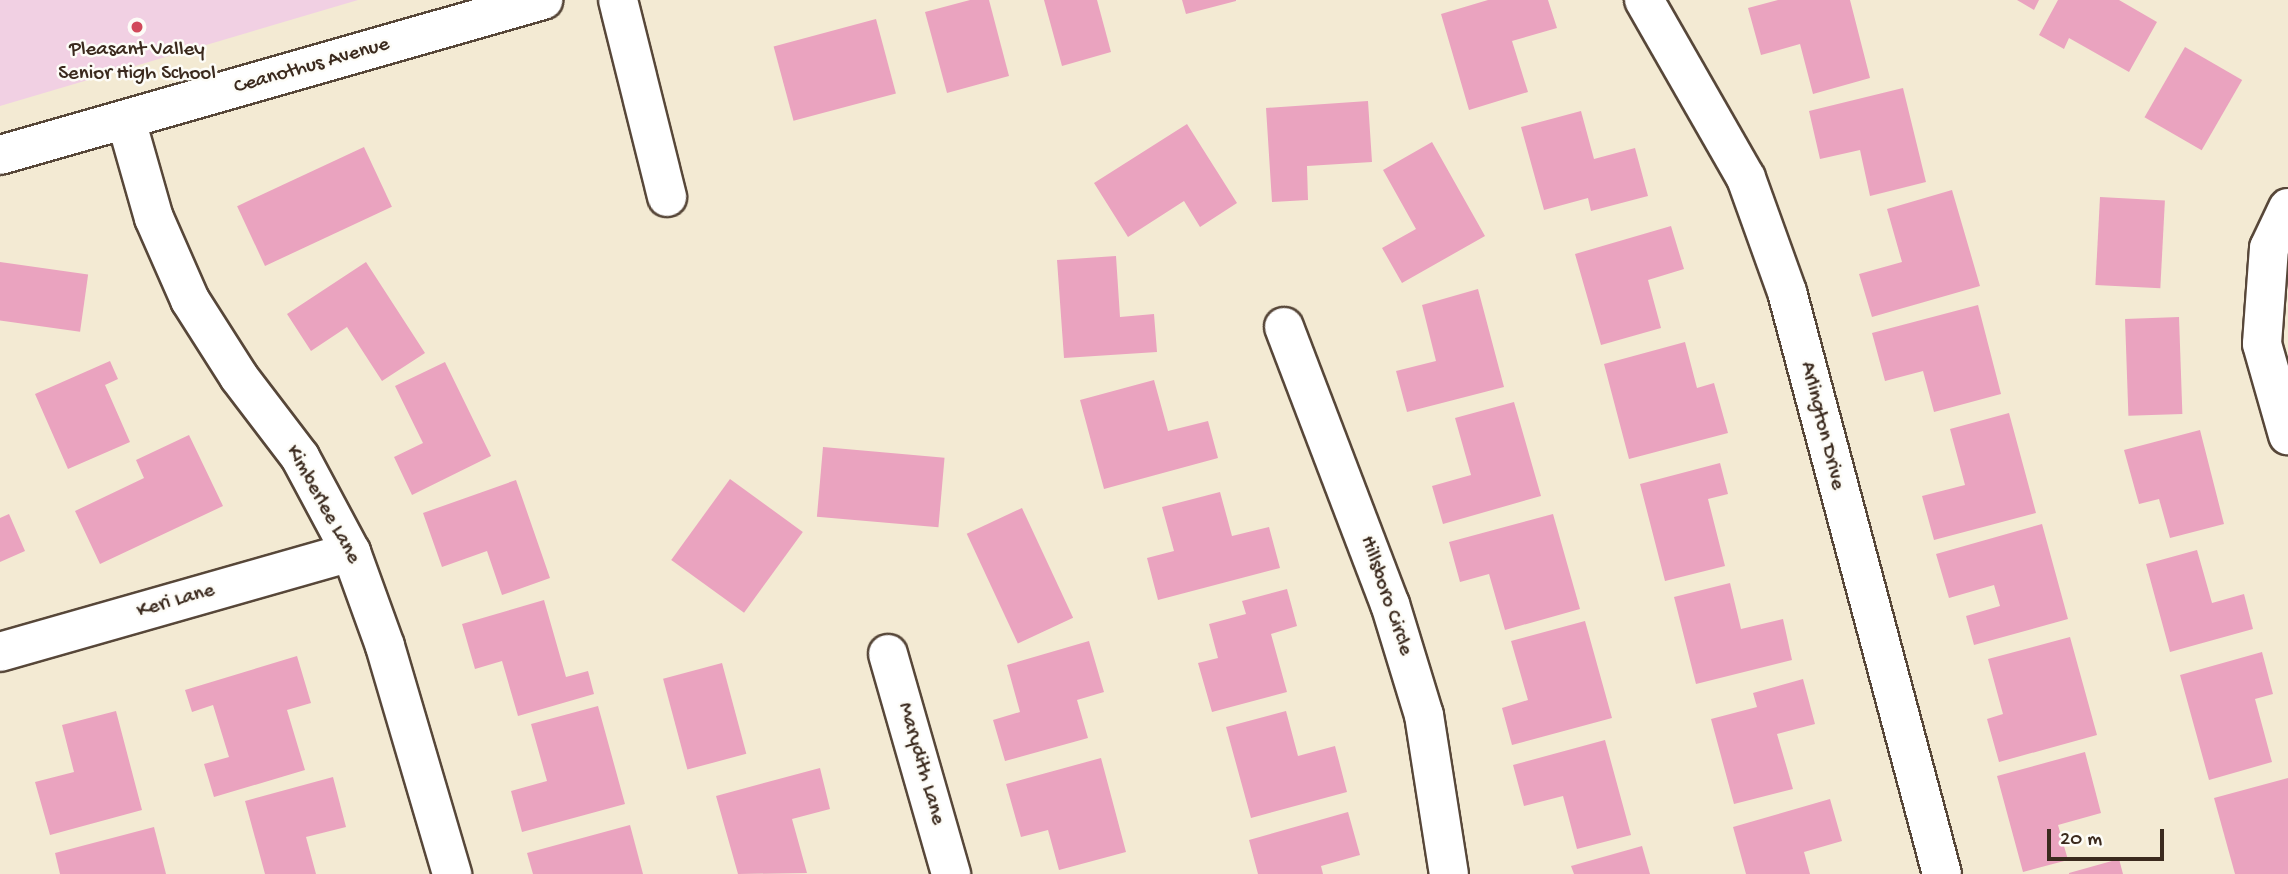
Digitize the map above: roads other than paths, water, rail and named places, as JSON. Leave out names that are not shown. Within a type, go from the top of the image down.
[{"type":"street","name":"Ceanothus Avenue","points":[[0,155],[543,0]]},
{"type":"street","points":[[618,0],[667,197]]},
{"type":"street","name":"Arlington Drive","points":[[1644,0],[1746,178],[1787,292],[1942,874]]},
{"type":"street","name":"Kimberlee Lane","points":[[126,120],[154,218],[190,300],[239,377],[300,457],[351,552],[385,646],[452,874]]},
{"type":"street","points":[[2288,208],[2269,248],[2262,344],[2288,436]]},
{"type":"street","name":"Hillsboro Circle","points":[[1284,327],[1390,604],[1424,715],[1449,874]]},
{"type":"street","name":"Keri Lane","points":[[0,652],[351,552]]},
{"type":"street","name":"Marydith Lane","points":[[888,654],[951,874]]},
{"type":"place","name":"Pleasant Valley Senior High School","points":[[137,27]]}]
